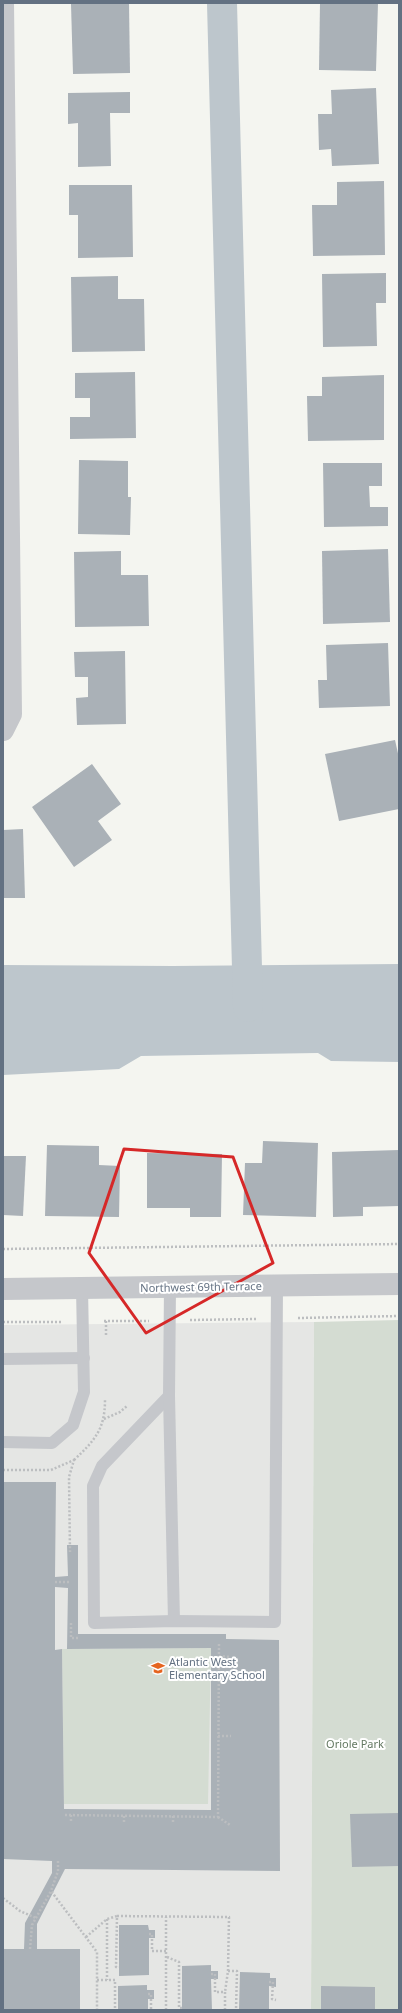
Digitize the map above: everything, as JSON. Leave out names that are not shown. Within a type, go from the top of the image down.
[{"type":"street","points":[[3,730],[11,714],[4,3]]},
{"type":"street","name":"Northwest 69th Terrace","points":[[3,1289],[399,1284]]},
{"type":"lane","points":[[168,1396],[102,1466],[93,1486],[94,1623],[174,1621],[275,1622],[277,1285]]},
{"type":"lane","points":[[170,1287],[168,1396],[174,1621]]},
{"type":"lane","points":[[3,1442],[52,1443],[73,1425],[84,1392],[82,1288]]},
{"type":"lane","points":[[3,1359],[84,1358]]},
{"type":"path","points":[[3,1249],[399,1244]]},
{"type":"path","points":[[3,1322],[83,1322],[399,1316]]},
{"type":"path","points":[[104,1419],[120,1412],[132,1403]]},
{"type":"path","points":[[55,1582],[71,1582]]},
{"type":"path","points":[[218,1817],[219,1636]]},
{"type":"path","points":[[219,1656],[231,1657]]},
{"type":"path","points":[[218,1736],[230,1736]]},
{"type":"path","points":[[65,1815],[218,1817],[230,1825]]},
{"type":"path","points":[[71,1815],[71,1822]]},
{"type":"path","points":[[124,1816],[124,1823]]},
{"type":"path","points":[[173,1816],[173,1824]]},
{"type":"path","points":[[30,1949],[32,1925],[51,1891],[58,1871],[58,1860]]},
{"type":"path","points":[[51,1891],[97,1952],[97,2010]]},
{"type":"path","points":[[3,1898],[20,1911],[36,1918]]},
{"type":"path","points":[[86,1937],[107,1919],[117,1916],[229,1917],[228,1971],[225,1992],[225,2010]]},
{"type":"path","points":[[117,1916],[116,1967],[119,1967]]},
{"type":"path","points":[[166,1917],[166,2010]]},
{"type":"path","points":[[107,1919],[107,1980]]},
{"type":"path","points":[[148,1934],[152,1934],[152,1951],[166,1951]]},
{"type":"path","points":[[167,1957],[179,1962],[179,2008],[182,2008]]},
{"type":"path","points":[[228,1971],[237,1971],[236,2010]]},
{"type":"path","points":[[211,1974],[215,1974],[215,1992],[225,1992]]},
{"type":"path","points":[[97,1980],[115,1980],[115,2010]]},
{"type":"path","points":[[269,1982],[273,1982],[272,1999],[276,2000]]},
{"type":"path","points":[[148,1994],[151,1994],[151,2010]]},
{"type":"highlighted area","points":[[124,1149],[233,1157],[273,1263],[146,1333],[89,1253]]},
{"type":"shaded area","points":[[399,964],[399,1062],[331,1061],[318,1053],[141,1056],[119,1069],[3,1075],[3,965],[173,966]]},
{"type":"shaded area","name":"Atlantic West Elementary School","points":[[314,1322],[311,2010],[3,2010],[3,1325]]},
{"type":"green space","name":"Oriole Park","points":[[399,1320],[399,2010],[311,2010],[314,1322]]},
{"type":"green space","points":[[211,1648],[208,1804],[64,1804],[62,1649]]},
{"type":"building","points":[[129,3],[130,73],[73,74],[71,4]]},
{"type":"building","points":[[320,3],[378,3],[376,71],[319,70]]},
{"type":"building","points":[[376,88],[379,164],[332,166],[331,149],[319,150],[318,114],[332,114],[331,90]]},
{"type":"building","points":[[130,92],[130,113],[110,113],[111,166],[78,167],[78,123],[68,124],[68,93]]},
{"type":"building","points":[[384,181],[385,255],[313,256],[312,205],[337,205],[337,182]]},
{"type":"building","points":[[69,185],[132,185],[133,257],[78,258],[78,215],[69,215]]},
{"type":"building","points":[[386,273],[386,303],[376,303],[377,346],[323,347],[322,274]]},
{"type":"building","points":[[118,276],[118,299],[144,299],[145,351],[72,352],[71,277]]},
{"type":"building","points":[[135,372],[136,438],[70,439],[70,417],[90,417],[90,398],[75,398],[75,373]]},
{"type":"building","points":[[384,375],[384,440],[308,441],[307,396],[322,396],[322,377]]},
{"type":"building","points":[[79,460],[128,461],[128,497],[131,497],[130,535],[78,534]]},
{"type":"building","points":[[323,463],[382,463],[382,486],[369,486],[370,507],[388,507],[388,526],[324,527]]},
{"type":"building","points":[[388,549],[390,622],[323,624],[322,551]]},
{"type":"building","points":[[121,551],[121,575],[148,575],[149,626],[75,627],[74,552]]},
{"type":"building","points":[[388,643],[390,706],[319,708],[318,680],[327,680],[326,645]]},
{"type":"building","points":[[125,651],[126,724],[77,725],[76,698],[88,697],[88,677],[75,677],[74,652]]},
{"type":"building","points":[[395,740],[399,758],[399,809],[339,821],[325,754]]},
{"type":"building","points":[[92,764],[121,804],[98,821],[112,840],[74,867],[32,807]]},
{"type":"building","points":[[23,829],[25,898],[3,898],[3,830]]},
{"type":"building","points":[[263,1141],[318,1143],[316,1217],[243,1215],[245,1163],[262,1163]]},
{"type":"building","points":[[47,1145],[99,1146],[99,1165],[120,1166],[119,1217],[45,1216]]},
{"type":"building","points":[[399,1150],[399,1206],[363,1207],[363,1216],[333,1217],[332,1152]]},
{"type":"building","points":[[147,1153],[222,1154],[221,1217],[190,1217],[190,1208],[147,1208]]},
{"type":"building","points":[[3,1156],[26,1156],[23,1216],[3,1215]]},
{"type":"building","points":[[3,1482],[56,1482],[55,1577],[68,1576],[67,1545],[78,1545],[78,1634],[226,1634],[226,1639],[279,1640],[280,1871],[65,1869],[37,1924],[37,1949],[80,1949],[80,2010],[3,2010],[3,1949],[24,1949],[25,1923],[52,1873],[52,1861],[3,1859]],"holes":[[[55,1587],[68,1588],[67,1649],[211,1648],[211,1810],[64,1809],[62,1649],[55,1650]]]},
{"type":"building","points":[[399,1813],[399,1866],[352,1867],[350,1814]]},
{"type":"building","points":[[119,1925],[148,1925],[149,1930],[155,1930],[155,1938],[149,1938],[149,1975],[119,1976]]},
{"type":"building","points":[[211,1965],[211,1971],[218,1971],[218,1979],[211,1979],[212,2010],[182,2010],[182,1966]]},
{"type":"building","points":[[240,1972],[270,1973],[270,1978],[276,1978],[276,1987],[269,1986],[269,2010],[239,2010]]},
{"type":"building","points":[[147,1985],[147,1990],[154,1990],[154,1999],[148,1999],[148,2010],[118,2010],[118,1986]]},
{"type":"building","points":[[321,1986],[375,1987],[375,2010],[321,2010]]},
{"type":"waterway","points":[[222,3],[248,1007]]},
{"type":"place","name":"Atlantic West Elementary School","points":[[158,1668]]}]
